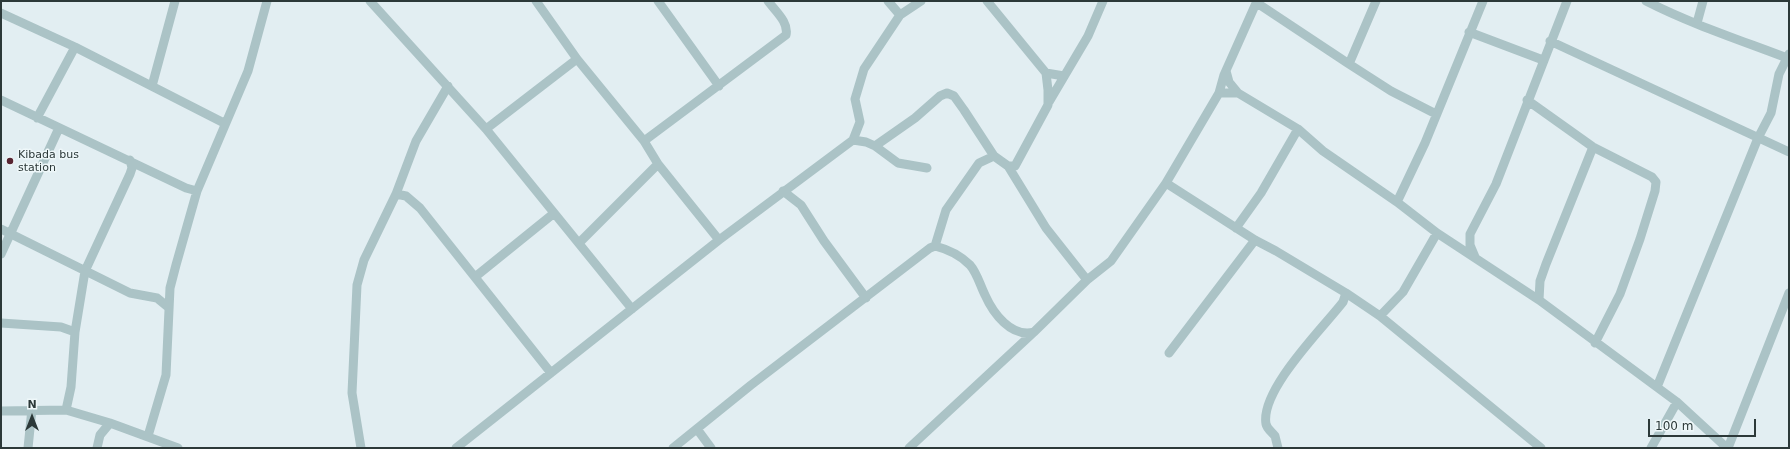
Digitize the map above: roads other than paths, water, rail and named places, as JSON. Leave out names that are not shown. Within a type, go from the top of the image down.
[{"type":"street","points":[[152,86],[175,1]]},
{"type":"street","points":[[148,436],[166,375],[170,288],[197,191],[224,123],[248,71],[268,1]]},
{"type":"street","points":[[370,1],[486,129],[553,214],[579,242],[632,309]]},
{"type":"street","points":[[536,1],[578,60],[644,141],[658,164],[719,240]]},
{"type":"street","points":[[658,1],[719,86]]},
{"type":"street","points":[[644,141],[786,35],[787,30],[785,24],[768,1]]},
{"type":"street","points":[[888,1],[900,15]]},
{"type":"street","points":[[456,448],[719,240],[783,191],[854,140],[860,122],[855,99],[864,69],[900,15],[921,1]]},
{"type":"street","points":[[987,1],[1046,73],[1048,104]]},
{"type":"street","points":[[1008,166],[1014,166],[1088,36],[1103,1]]},
{"type":"street","points":[[1349,64],[1376,1]]},
{"type":"street","points":[[1397,202],[1416,163],[1483,1]]},
{"type":"street","points":[[1475,257],[1470,245],[1470,234],[1496,184],[1513,143],[1527,100],[1567,1]]},
{"type":"street","points":[[1646,1],[1748,44],[1788,56],[1779,74],[1771,114],[1758,138],[1656,387]]},
{"type":"street","points":[[1697,23],[1703,1]]},
{"type":"street","points":[[909,448],[1034,332],[1087,280],[1111,261],[1166,183],[1218,93],[1226,71],[1257,2],[1391,91],[1436,114]]},
{"type":"street","points":[[1,13],[75,47],[224,123]]},
{"type":"street","points":[[1469,32],[1543,60]]},
{"type":"street","points":[[1550,41],[1789,152]]},
{"type":"street","points":[[37,118],[75,47]]},
{"type":"street","points":[[486,129],[578,60]]},
{"type":"street","points":[[1226,71],[1229,82],[1238,93],[1298,129],[1323,150],[1397,202],[1437,233],[1539,300],[1595,343],[1677,402],[1727,448],[1789,293]]},
{"type":"street","points":[[1046,73],[1064,76]]},
{"type":"street","points":[[361,448],[352,392],[355,296],[364,260],[396,194],[416,141],[448,86]]},
{"type":"street","points":[[875,146],[914,118],[936,99],[948,93],[954,96],[994,156],[1008,166],[1046,228],[1087,280]]},
{"type":"street","points":[[1218,93],[1238,93]]},
{"type":"street","points":[[1527,100],[1593,147],[1652,178],[1656,182],[1655,191],[1630,268],[1620,294],[1595,343]]},
{"type":"street","points":[[2,104],[37,118],[130,160],[186,188],[197,191]]},
{"type":"street","points":[[1,254],[59,128]]},
{"type":"street","points":[[1236,228],[1261,193],[1298,129]]},
{"type":"street","points":[[854,140],[875,146],[898,163],[927,168]]},
{"type":"street","points":[[1539,300],[1540,282],[1546,264],[1593,147]]},
{"type":"street","points":[[935,246],[946,210],[979,163],[994,156]]},
{"type":"street","points":[[66,410],[71,387],[75,332],[85,271],[130,174],[132,168],[130,160]]},
{"type":"street","points":[[579,242],[658,164]]},
{"type":"street","points":[[1166,183],[1255,240],[1346,293],[1380,316],[1532,444],[1541,448]]},
{"type":"street","points":[[783,191],[801,205],[824,241],[866,298]]},
{"type":"street","points":[[396,194],[412,200],[420,208],[552,373]]},
{"type":"street","points":[[475,277],[553,214]]},
{"type":"street","points":[[1,230],[130,293],[157,298],[168,308]]},
{"type":"street","points":[[1380,316],[1403,292],[1437,233]]},
{"type":"street","points":[[1169,353],[1255,240]]},
{"type":"street","points":[[673,448],[930,248],[935,246],[954,254],[970,265],[988,302],[1010,328],[1018,332],[1034,332]]},
{"type":"street","points":[[157,298],[170,288]]},
{"type":"street","points":[[1278,448],[1274,435],[1266,425],[1266,418],[1272,396],[1285,374],[1343,302],[1346,293]]},
{"type":"street","points":[[1,323],[61,327],[75,332]]},
{"type":"street","points":[[1651,448],[1677,402]]},
{"type":"street","points":[[1,411],[32,409],[66,410],[110,423],[178,448]]},
{"type":"street","points":[[28,448],[32,409]]},
{"type":"street","points":[[96,420],[100,435]]},
{"type":"street","points":[[96,448],[100,435],[110,423]]},
{"type":"street","points":[[697,429],[711,448]]},
{"type":"place","name":"Kibada bus station","points":[[10,161]]}]
